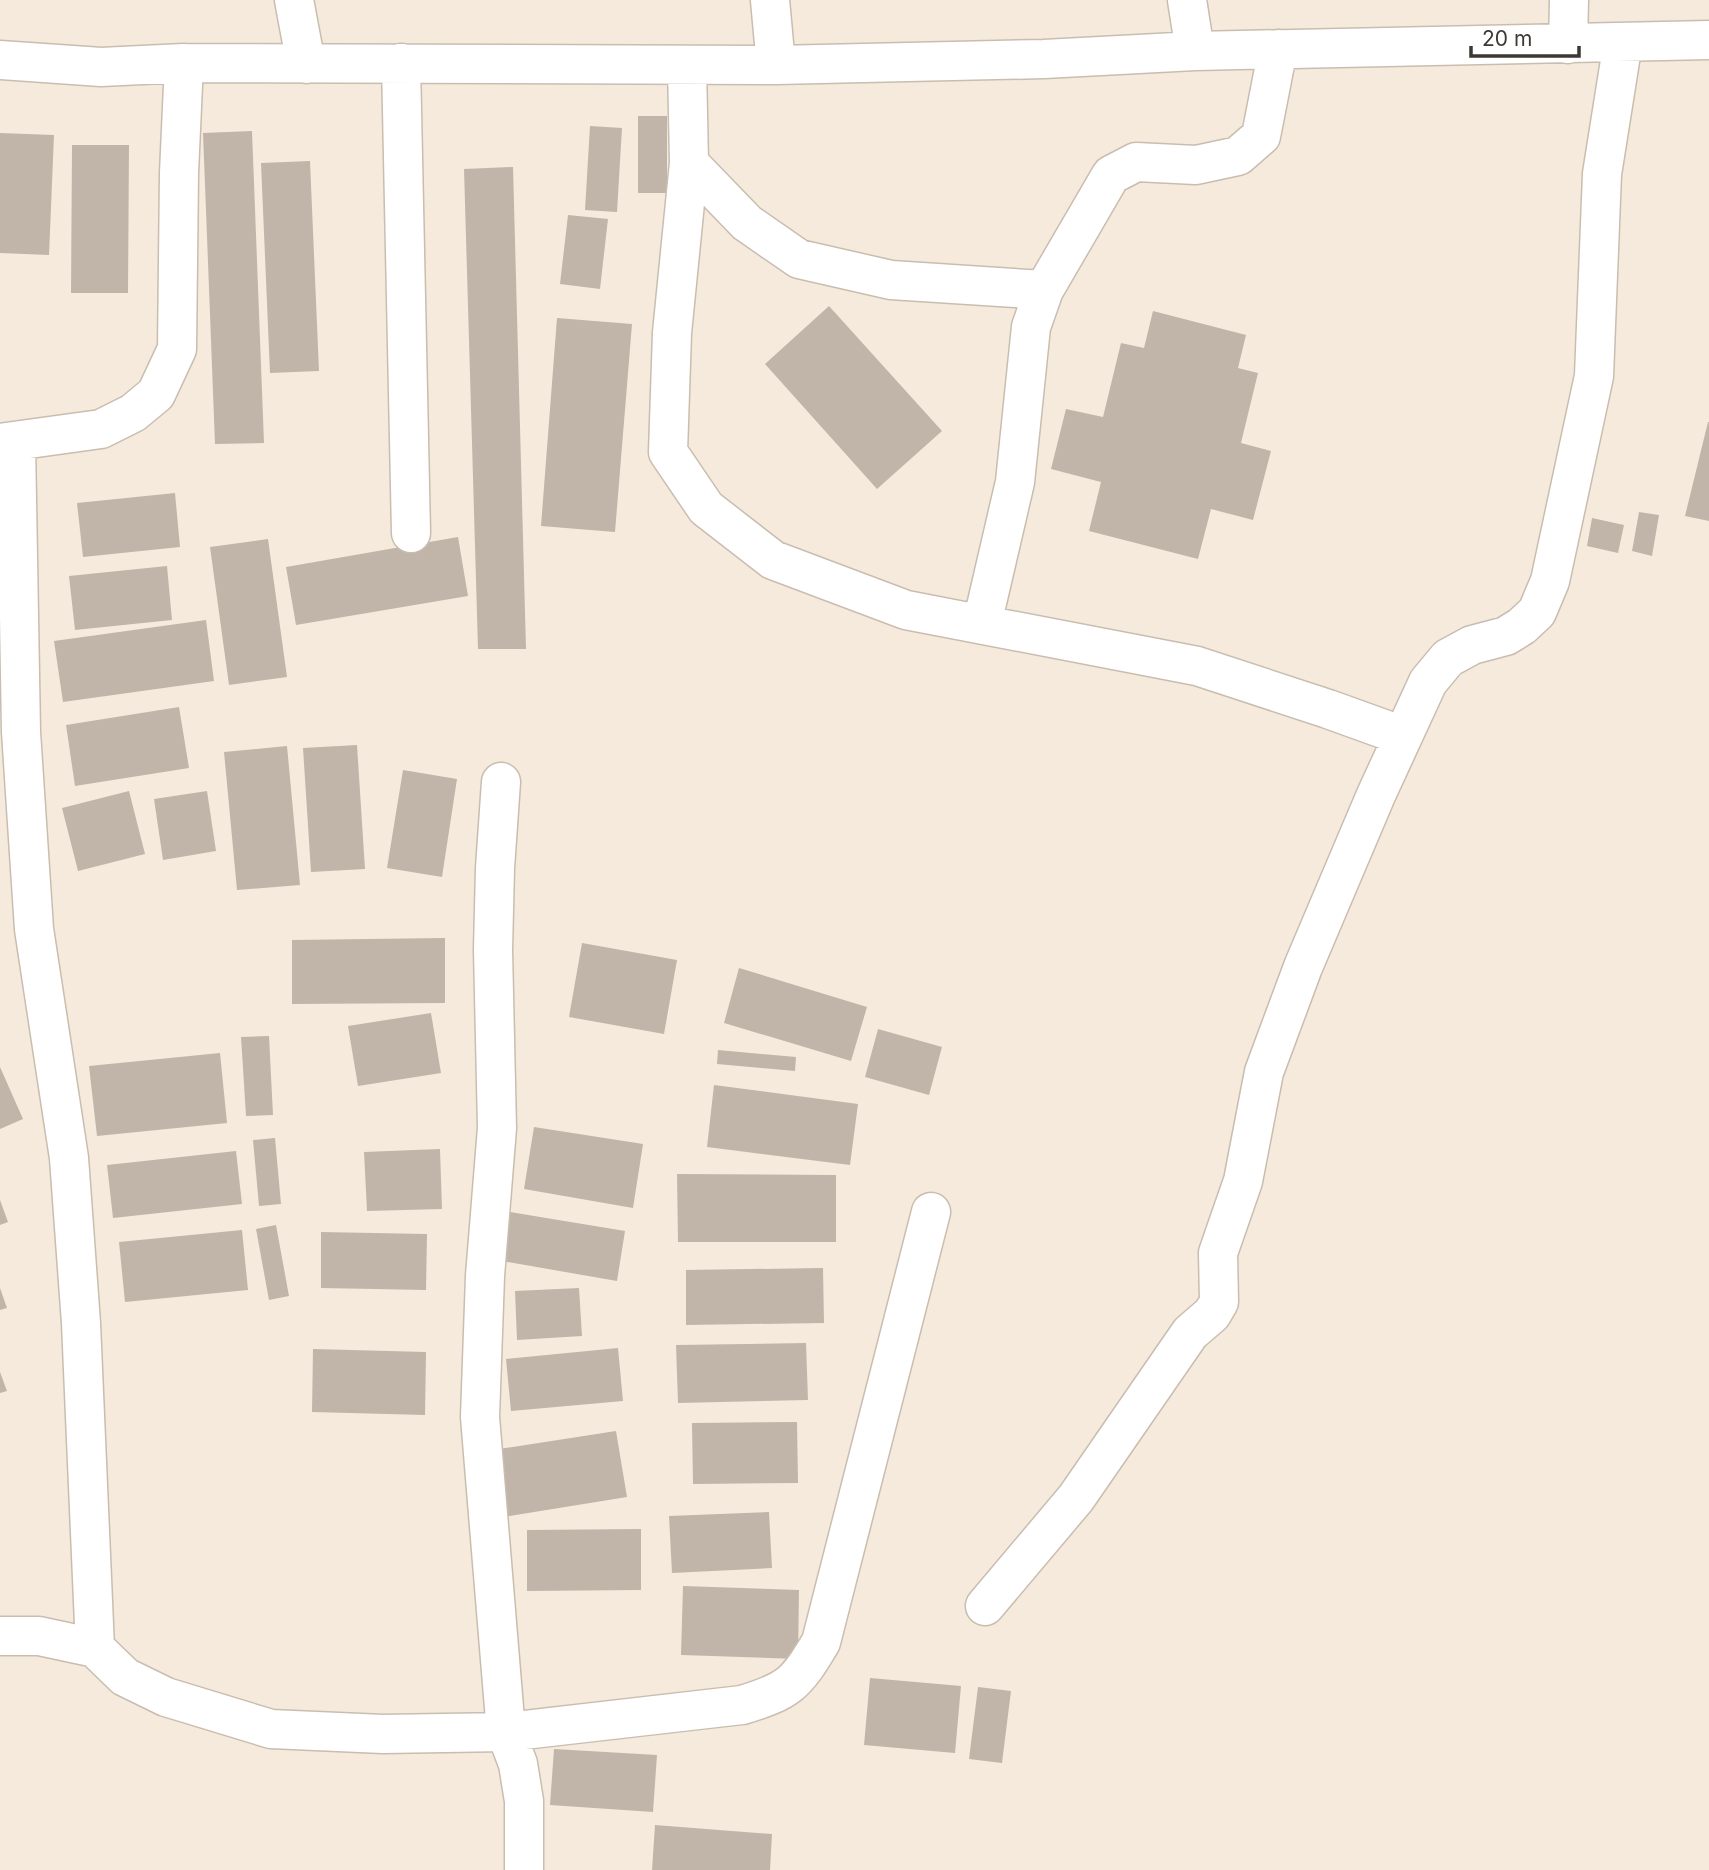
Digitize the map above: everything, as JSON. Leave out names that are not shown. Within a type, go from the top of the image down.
[{"type":"street","points":[[294,0],[306,64]]},
{"type":"street","points":[[770,0],[776,65]]},
{"type":"street","points":[[1187,0],[1195,51]]},
{"type":"street","points":[[1568,44],[1569,0]]},
{"type":"street","points":[[0,60],[101,67],[184,63],[776,65],[1044,59],[1195,51],[1709,40]]},
{"type":"street","points":[[985,1606],[1076,1499],[1189,1333],[1212,1314],[1219,1302],[1218,1253],[1243,1181],[1264,1072],[1303,967],[1403,736],[1428,682],[1448,658],[1472,645],[1506,635],[1522,626],[1537,612],[1550,581],[1594,376],[1602,174],[1623,43]]},
{"type":"street","points":[[982,624],[1015,482],[1031,327],[1044,290],[1111,175],[1136,162],[1196,165],[1238,156],[1261,135],[1279,49]]},
{"type":"street","points":[[95,1648],[81,1323],[69,1158],[34,929],[21,732],[8,442],[102,429],[133,413],[156,394],[177,349],[179,173],[184,63]]},
{"type":"street","points":[[401,63],[411,533]]},
{"type":"street","points":[[687,65],[689,163],[672,333],[668,452],[706,508],[773,561],[906,610],[1197,666],[1403,736]]},
{"type":"street","points":[[689,163],[747,223],[799,259],[891,281],[1044,290]]},
{"type":"street","points":[[501,782],[493,950],[497,1128],[485,1276],[480,1417],[506,1731],[518,1764],[524,1801],[524,1870]]},
{"type":"street","points":[[0,1636],[39,1636],[95,1648],[125,1677],[166,1697],[271,1729],[383,1734],[506,1731],[742,1705],[776,1695],[802,1674],[821,1642],[931,1212]]},
{"type":"building","points":[[638,116],[667,116],[667,193],[638,193]]},
{"type":"building","points":[[590,126],[622,128],[617,212],[585,210]]},
{"type":"building","points":[[252,131],[264,443],[215,444],[203,133]]},
{"type":"building","points":[[0,133],[54,135],[49,255],[0,253]]},
{"type":"building","points":[[72,145],[129,145],[128,293],[71,293]]},
{"type":"building","points":[[310,161],[319,371],[270,373],[261,163]]},
{"type":"building","points":[[513,167],[526,649],[478,649],[464,169]]},
{"type":"building","points":[[568,215],[608,219],[600,289],[560,284]]},
{"type":"building","points":[[829,306],[942,431],[877,489],[765,364]]},
{"type":"building","points":[[1153,311],[1246,335],[1238,368],[1258,373],[1241,443],[1271,451],[1253,520],[1211,509],[1198,559],[1089,531],[1101,482],[1051,469],[1066,409],[1103,417],[1121,343],[1144,348]]},
{"type":"building","points":[[557,318],[632,324],[615,532],[541,526]]},
{"type":"building","points":[[1709,422],[1709,521],[1685,516]]},
{"type":"building","points":[[175,493],[180,547],[83,557],[77,503]]},
{"type":"building","points":[[1639,512],[1659,515],[1652,556],[1632,551]]},
{"type":"building","points":[[1592,518],[1624,525],[1618,553],[1587,546]]},
{"type":"building","points":[[458,537],[468,596],[296,625],[286,567]]},
{"type":"building","points":[[268,539],[287,677],[229,685],[210,547]]},
{"type":"building","points":[[167,566],[172,620],[75,630],[69,576]]},
{"type":"building","points":[[206,620],[214,681],[63,702],[54,641]]},
{"type":"building","points":[[179,707],[189,768],[75,786],[66,725]]},
{"type":"building","points":[[357,745],[365,869],[311,872],[303,748]]},
{"type":"building","points":[[287,746],[300,885],[237,890],[224,752]]},
{"type":"building","points":[[403,770],[457,779],[442,877],[387,868]]},
{"type":"building","points":[[129,791],[145,854],[78,871],[62,808]]},
{"type":"building","points":[[207,791],[216,851],[163,860],[154,799]]},
{"type":"building","points":[[445,938],[445,1003],[292,1004],[292,940]]},
{"type":"building","points":[[582,943],[677,960],[664,1034],[569,1017]]},
{"type":"building","points":[[739,968],[867,1007],[851,1061],[724,1023]]},
{"type":"building","points":[[431,1013],[441,1073],[358,1086],[348,1026]]},
{"type":"building","points":[[878,1029],[942,1047],[929,1095],[865,1077]]},
{"type":"building","points":[[269,1036],[273,1115],[246,1116],[241,1037]]},
{"type":"building","points":[[718,1050],[796,1057],[795,1071],[717,1064]]},
{"type":"building","points":[[220,1053],[227,1123],[97,1136],[89,1066]]},
{"type":"building","points":[[0,1067],[23,1119],[0,1129]]},
{"type":"building","points":[[714,1085],[858,1104],[850,1165],[707,1147]]},
{"type":"building","points":[[534,1127],[643,1144],[633,1208],[524,1189]]},
{"type":"building","points":[[275,1138],[281,1204],[259,1206],[253,1140]]},
{"type":"building","points":[[440,1149],[442,1209],[367,1211],[364,1152]]},
{"type":"building","points":[[236,1151],[242,1204],[113,1218],[107,1165]]},
{"type":"building","points":[[677,1174],[836,1175],[836,1242],[678,1242]]},
{"type":"building","points":[[0,1200],[8,1222],[0,1225]]},
{"type":"building","points":[[510,1212],[625,1231],[617,1281],[502,1261]]},
{"type":"building","points":[[276,1225],[289,1296],[269,1300],[256,1229]]},
{"type":"building","points":[[242,1230],[248,1290],[125,1302],[119,1242]]},
{"type":"building","points":[[321,1232],[427,1234],[426,1290],[321,1288]]},
{"type":"building","points":[[823,1268],[824,1323],[686,1325],[686,1270]]},
{"type":"building","points":[[0,1288],[7,1308],[0,1310]]},
{"type":"building","points":[[579,1288],[582,1336],[517,1340],[515,1291]]},
{"type":"building","points":[[806,1343],[808,1400],[678,1403],[676,1345]]},
{"type":"building","points":[[618,1348],[623,1401],[511,1411],[506,1359]]},
{"type":"building","points":[[313,1349],[426,1352],[425,1415],[312,1412]]},
{"type":"building","points":[[0,1372],[7,1391],[0,1393]]},
{"type":"building","points":[[797,1422],[798,1483],[693,1484],[692,1423]]},
{"type":"building","points":[[616,1431],[627,1497],[504,1517],[493,1450]]},
{"type":"building","points":[[769,1512],[772,1568],[672,1573],[669,1516]]},
{"type":"building","points":[[641,1529],[641,1590],[527,1591],[527,1530]]},
{"type":"building","points":[[683,1586],[799,1590],[798,1659],[681,1655]]},
{"type":"building","points":[[870,1678],[961,1686],[955,1753],[864,1745]]},
{"type":"building","points":[[978,1687],[1011,1691],[1002,1763],[969,1759]]},
{"type":"building","points":[[554,1749],[657,1755],[653,1812],[550,1805]]},
{"type":"building","points":[[655,1825],[772,1834],[770,1870],[652,1870]]}]
